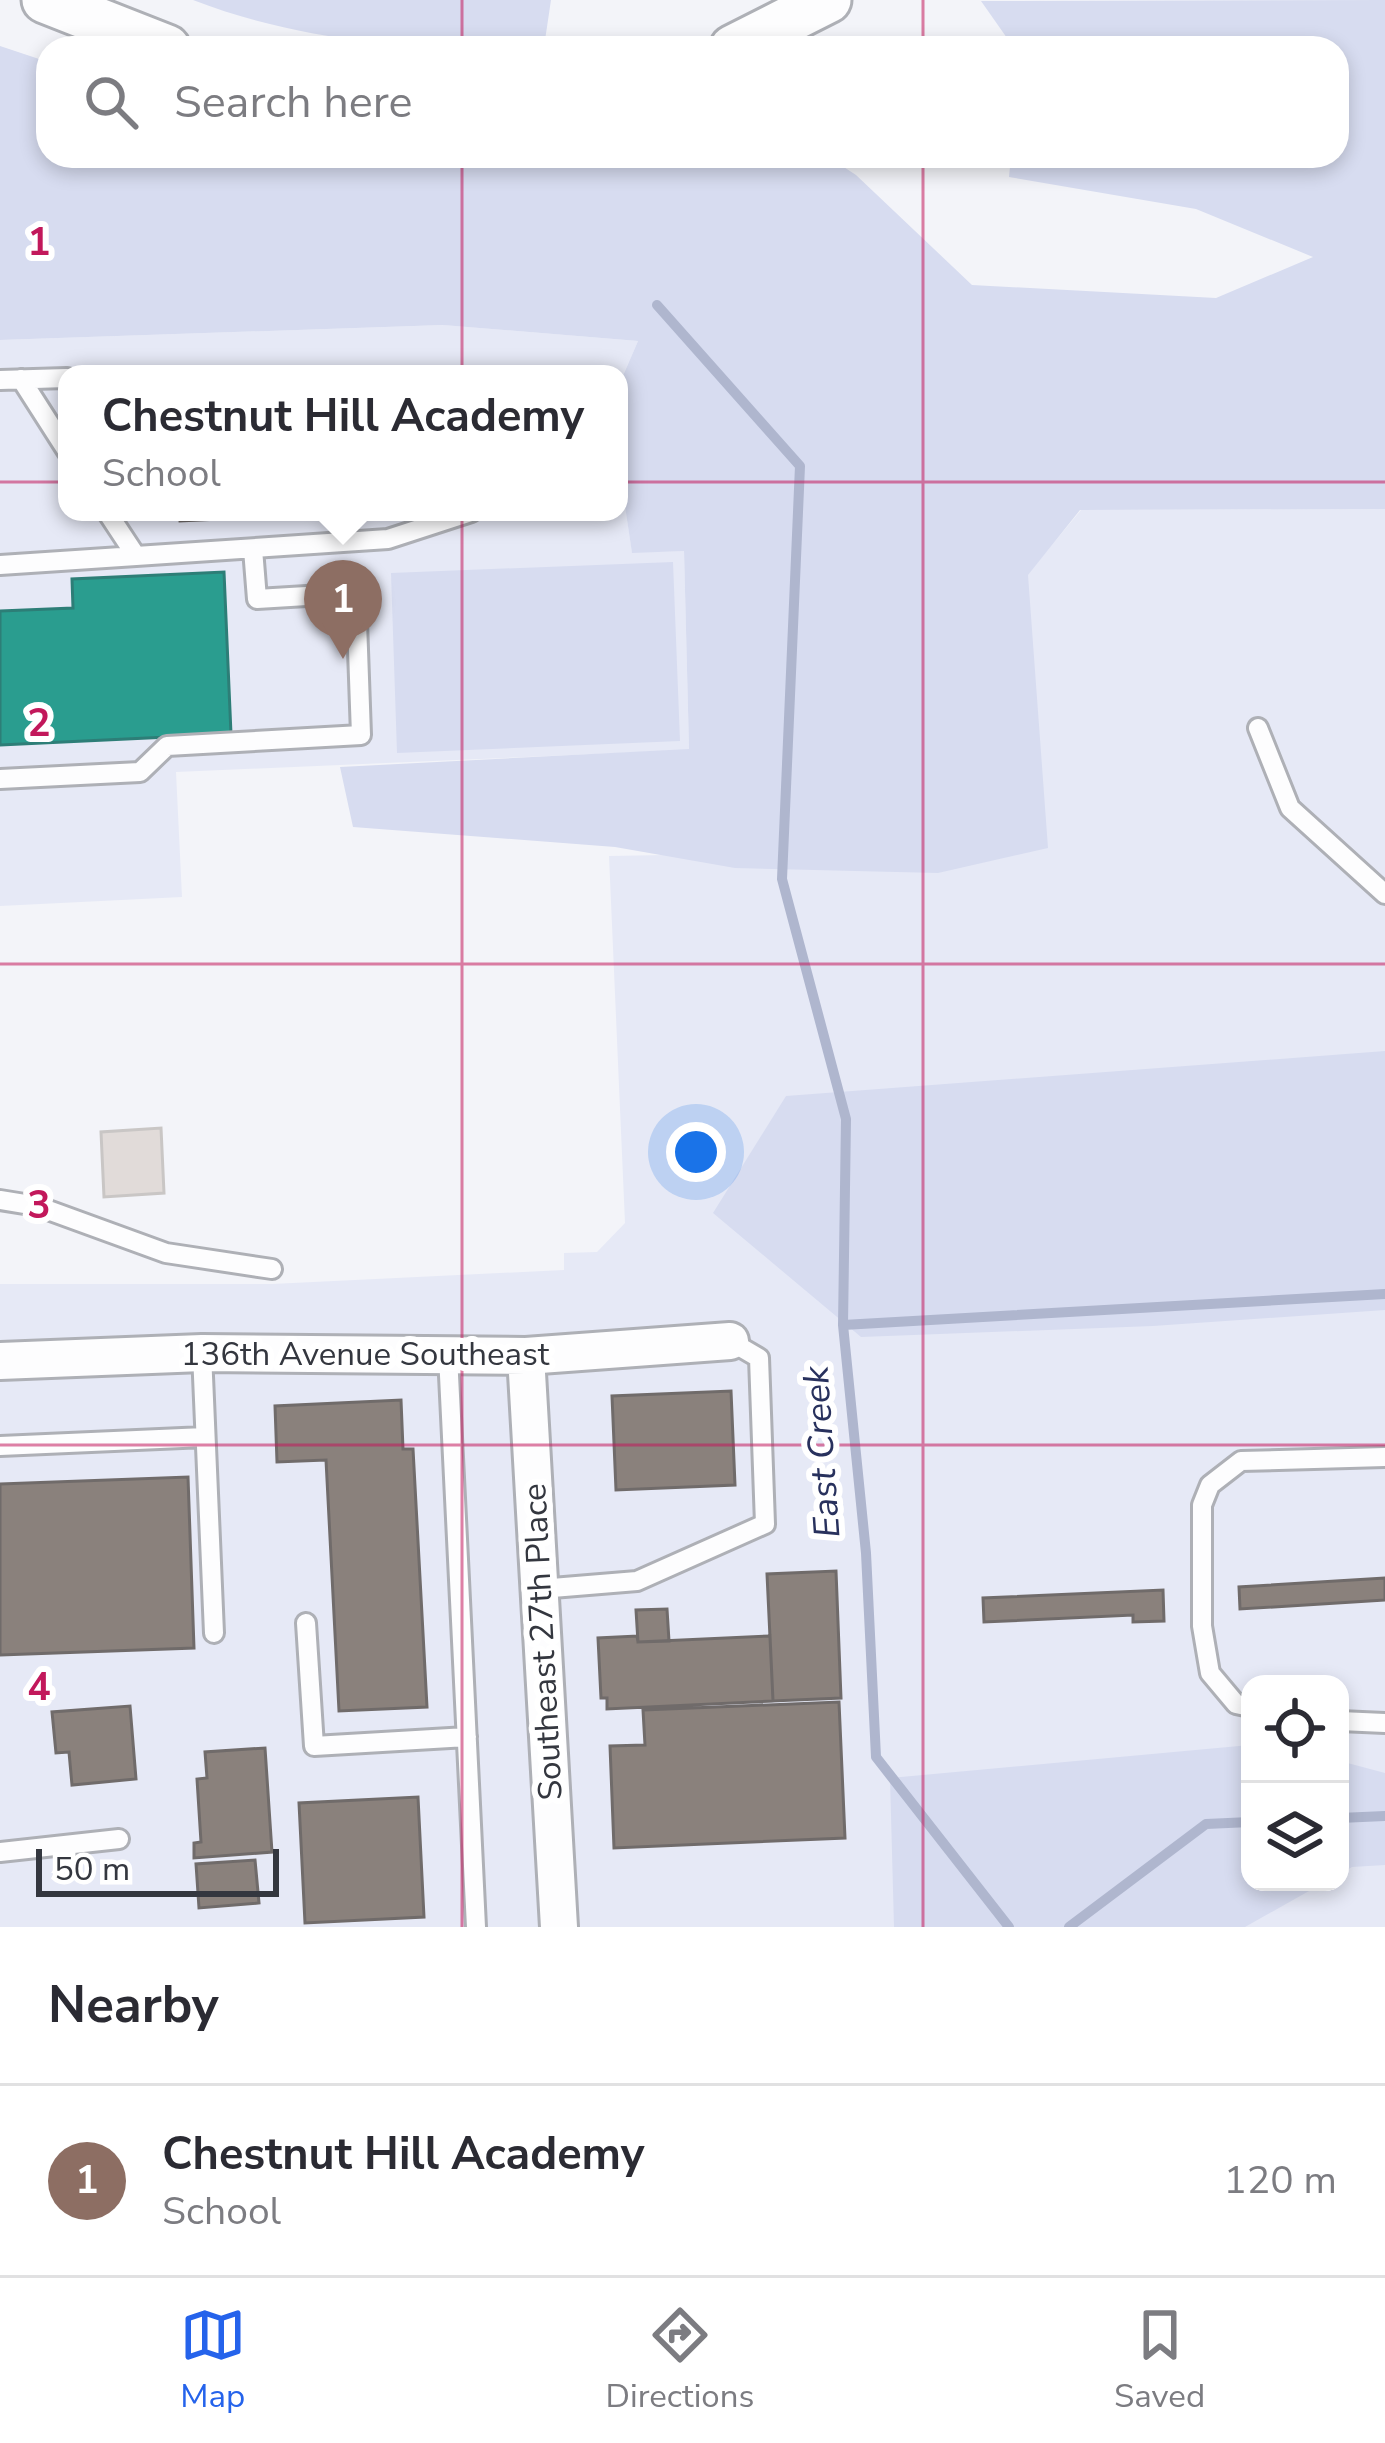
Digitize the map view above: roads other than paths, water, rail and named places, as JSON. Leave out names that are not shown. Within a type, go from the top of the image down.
[{"type":"street","points":[[45,0],[93,8],[145,36]]},
{"type":"street","points":[[758,36],[828,0]]},
{"type":"street","name":"136th Avenue Southeast","points":[[0,1361],[202,1352],[526,1356],[730,1341]]},
{"type":"street","name":"Southeast 27th Place","points":[[526,1356],[560,1927]]},
{"type":"lane","points":[[0,380],[58,378]]},
{"type":"lane","points":[[21,379],[58,437]]},
{"type":"lane","points":[[113,521],[136,556]]},
{"type":"lane","points":[[0,565],[388,539],[443,521]]},
{"type":"lane","points":[[0,779],[140,772],[166,746],[361,735],[356,593],[257,598],[253,549]]},
{"type":"lane","points":[[1258,728],[1290,808],[1385,894]]},
{"type":"lane","points":[[0,1200],[38,1206],[166,1253],[272,1269]]},
{"type":"lane","points":[[540,1589],[637,1581],[765,1524],[759,1358],[730,1341]]},
{"type":"lane","points":[[202,1352],[214,1633]]},
{"type":"lane","points":[[448,1355],[476,1927]]},
{"type":"lane","points":[[0,1446],[206,1437]]},
{"type":"lane","points":[[1241,1705],[1210,1673],[1202,1626],[1202,1505],[1210,1485],[1241,1461],[1385,1457]]},
{"type":"lane","points":[[305,1623],[314,1746],[467,1737]]},
{"type":"lane","points":[[1349,1722],[1385,1724]]},
{"type":"lane","points":[[0,1852],[119,1840]]},
{"type":"waterway","points":[[657,305],[800,466],[782,879],[846,1119],[843,1325]]},
{"type":"waterway","name":"East Creek","points":[[1009,1927],[876,1757],[866,1553],[843,1325],[1385,1294]]},
{"type":"waterway","points":[[1349,1818],[1385,1816]]},
{"type":"waterway","points":[[1069,1927],[1206,1824],[1241,1822]]},
{"type":"place","name":"Chestnut Hill Academy","points":[[343,659]]}]
